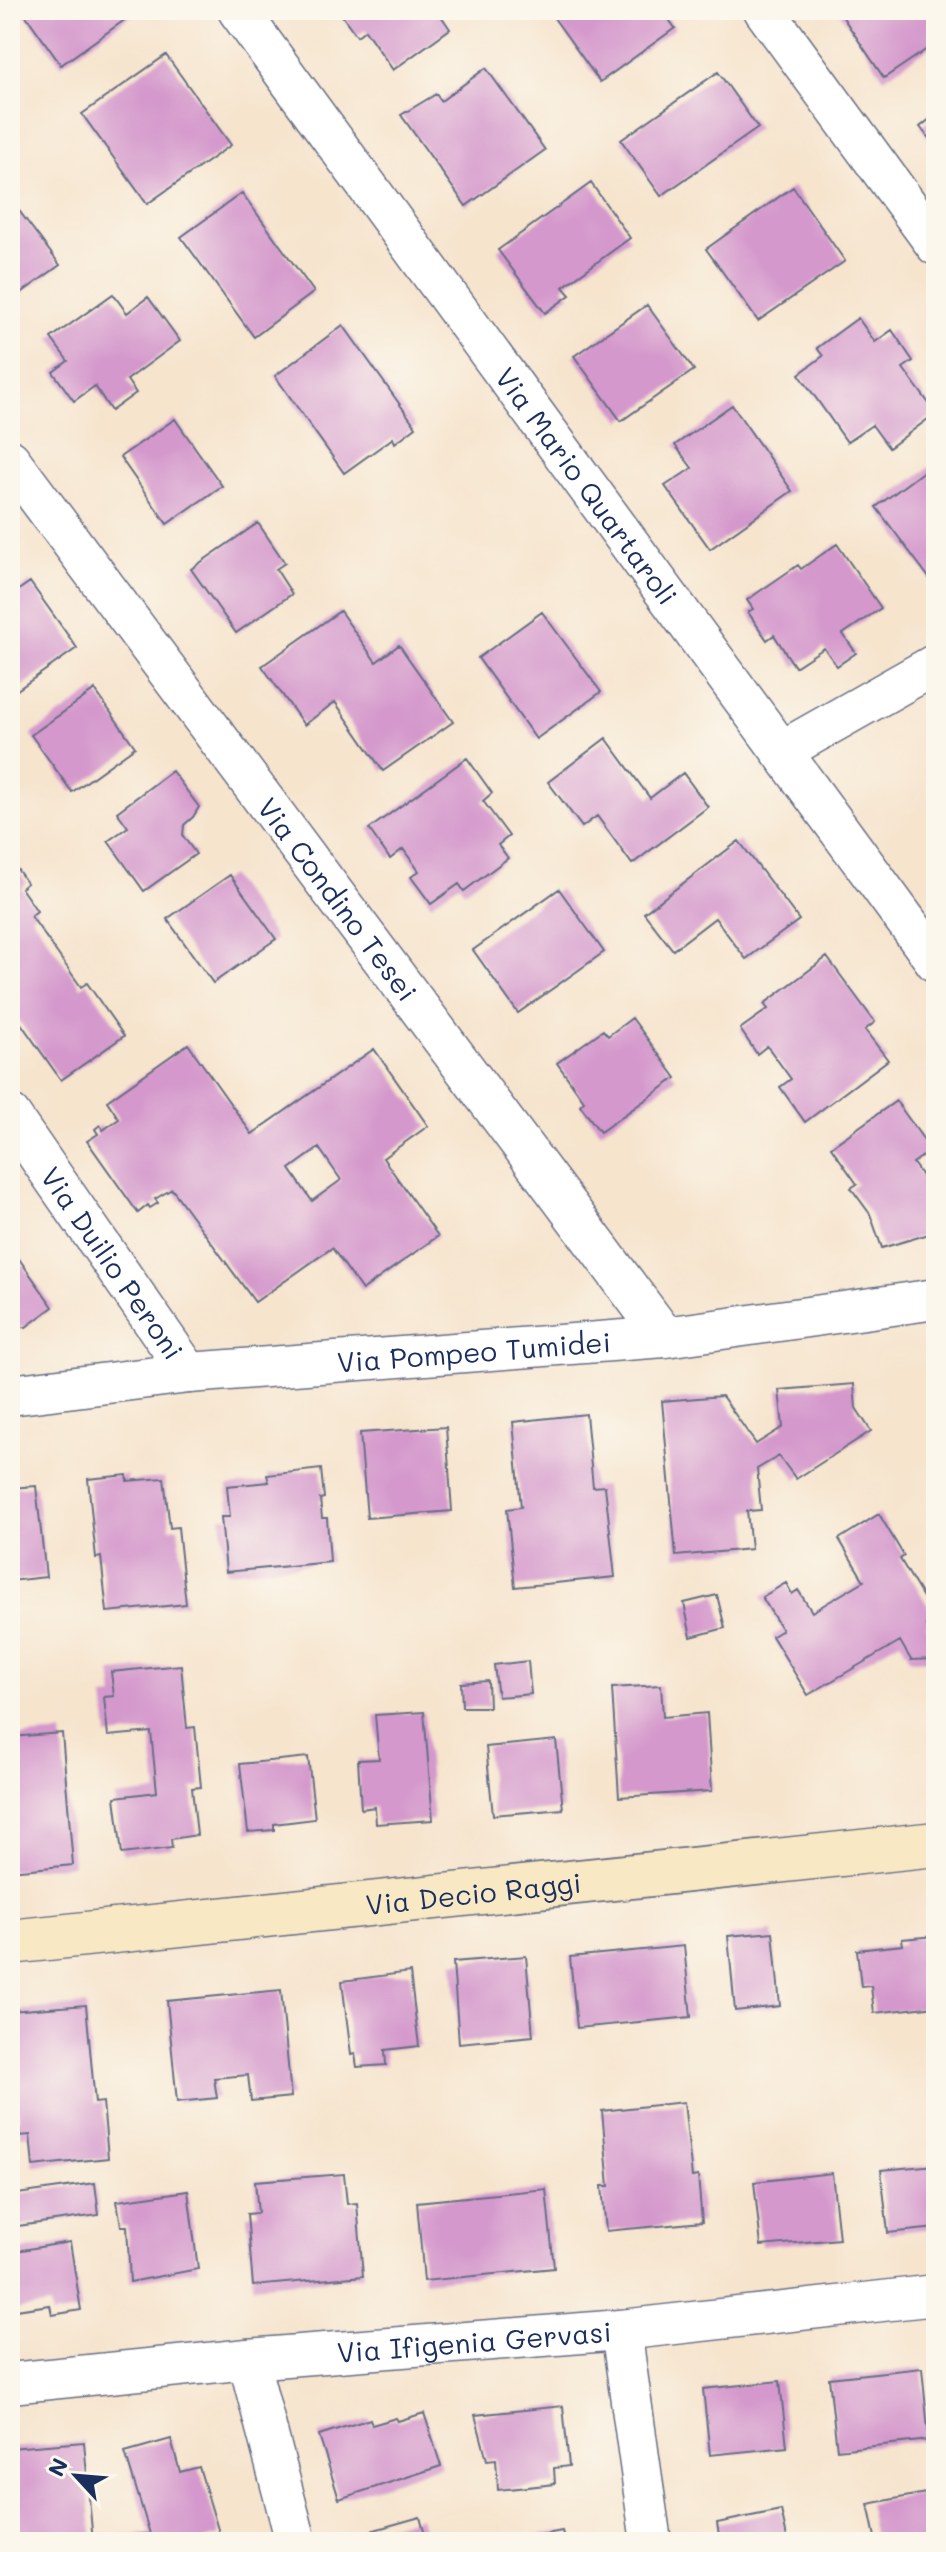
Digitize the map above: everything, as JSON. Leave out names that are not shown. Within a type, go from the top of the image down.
[{"type":"main road","name":"Via Decio Raggi","points":[[10,1942],[936,1844]]},
{"type":"street","name":"Via Mario Quartaroli","points":[[238,10],[936,962]]},
{"type":"street","points":[[764,10],[936,245]]},
{"type":"street","name":"Via Condino Tesei","points":[[10,460],[665,1337]]},
{"type":"street","points":[[782,751],[936,664]]},
{"type":"street","name":"Via Duilio Peroni","points":[[10,1115],[189,1373]]},
{"type":"street","name":"Via Pompeo Tumidei","points":[[10,1395],[189,1373],[665,1337],[936,1299]]},
{"type":"street","name":"Via Ifigenia Gervasi","points":[[10,2383],[248,2359],[621,2330],[936,2295]]},
{"type":"street","points":[[621,2330],[651,2542]]},
{"type":"street","points":[[248,2359],[296,2542]]},
{"type":"building","points":[[22,10],[130,10],[133,14],[61,65]]},
{"type":"building","points":[[338,10],[437,10],[450,29],[393,70],[365,30],[357,36]]},
{"type":"building","points":[[565,10],[662,10],[675,28],[600,82],[554,18]]},
{"type":"building","points":[[838,10],[936,10],[936,43],[884,78]]},
{"type":"building","points":[[166,55],[231,145],[147,204],[82,114]]},
{"type":"building","points":[[486,68],[545,150],[466,206],[401,115],[436,94],[441,101]]},
{"type":"building","points":[[718,72],[758,128],[661,196],[621,140]]},
{"type":"building","points":[[936,114],[936,157],[933,153],[935,146],[920,127]]},
{"type":"building","points":[[591,183],[630,238],[563,287],[570,295],[545,313],[498,250]]},
{"type":"building","points":[[793,187],[845,261],[758,321],[706,249]]},
{"type":"building","points":[[242,193],[314,292],[254,337],[181,237]]},
{"type":"building","points":[[14,204],[60,265],[10,301],[10,207]]},
{"type":"building","points":[[113,294],[127,313],[148,297],[180,341],[127,380],[136,393],[111,411],[95,386],[74,401],[53,372],[68,361],[51,338]]},
{"type":"building","points":[[647,305],[694,370],[621,421],[574,356]]},
{"type":"building","points":[[858,318],[875,342],[892,330],[913,361],[903,368],[936,413],[889,448],[872,425],[847,442],[799,374],[823,356],[817,348]]},
{"type":"building","points":[[343,325],[416,427],[395,443],[393,438],[344,473],[275,376]]},
{"type":"building","points":[[732,405],[792,491],[710,549],[665,486],[692,468],[675,445]]},
{"type":"building","points":[[175,419],[222,486],[167,524],[120,457]]},
{"type":"building","points":[[936,462],[936,587],[876,507]]},
{"type":"building","points":[[258,523],[285,563],[276,569],[292,594],[236,633],[191,569]]},
{"type":"building","points":[[837,544],[881,608],[843,634],[856,653],[837,666],[824,648],[795,667],[774,635],[767,640],[748,612],[753,609],[747,600],[798,565],[801,569]]},
{"type":"building","points":[[30,582],[77,648],[10,695],[10,596]]},
{"type":"building","points":[[340,611],[376,662],[399,645],[453,722],[383,771],[335,702],[304,725],[262,666]]},
{"type":"building","points":[[542,612],[601,692],[536,739],[478,658]]},
{"type":"building","points":[[95,690],[135,747],[72,792],[31,735]]},
{"type":"building","points":[[606,738],[650,798],[683,773],[708,807],[632,864],[597,816],[582,827],[548,782]]},
{"type":"building","points":[[467,758],[492,793],[483,801],[509,836],[498,845],[508,858],[464,891],[459,884],[431,904],[411,877],[419,871],[403,849],[390,859],[369,829]]},
{"type":"building","points":[[172,771],[199,807],[184,825],[183,836],[196,854],[144,891],[108,841],[128,827],[117,812]]},
{"type":"building","points":[[739,841],[799,920],[746,959],[715,918],[673,950],[644,913]]},
{"type":"building","points":[[10,859],[27,883],[21,888],[37,911],[31,916],[81,987],[87,983],[124,1036],[61,1080],[10,1008]]},
{"type":"building","points":[[230,875],[276,939],[213,983],[167,919]]},
{"type":"building","points":[[559,889],[604,952],[518,1013],[473,950]]},
{"type":"building","points":[[827,957],[875,1022],[865,1030],[888,1060],[805,1122],[780,1087],[791,1079],[767,1046],[757,1054],[740,1029],[768,1009],[764,1004]]},
{"type":"building","points":[[632,1018],[676,1078],[600,1132],[580,1105],[584,1101],[557,1063],[603,1030],[608,1036]]},
{"type":"building","points":[[188,1044],[252,1134],[374,1049],[428,1126],[383,1158],[438,1236],[362,1290],[332,1248],[255,1302],[172,1189],[155,1199],[158,1203],[150,1208],[148,1205],[138,1213],[87,1141],[98,1134],[95,1129],[100,1125],[103,1130],[119,1119],[107,1101]],"holes":[[[319,1148],[341,1180],[312,1201],[290,1169]]]},
{"type":"building","points":[[896,1101],[931,1150],[913,1163],[931,1189],[936,1206],[936,1232],[882,1248],[870,1214],[851,1188],[857,1184],[831,1147]]},
{"type":"building","points":[[10,1246],[53,1307],[26,1327],[10,1328]]},
{"type":"building","points":[[854,1384],[856,1408],[871,1431],[796,1479],[779,1456],[757,1469],[761,1510],[747,1511],[751,1549],[676,1556],[662,1401],[722,1396],[756,1444],[783,1427],[779,1390]]},
{"type":"building","points":[[586,1414],[593,1487],[605,1486],[615,1577],[515,1587],[507,1509],[521,1507],[513,1422]]},
{"type":"building","points":[[446,1427],[452,1511],[367,1518],[360,1433]]},
{"type":"building","points":[[321,1469],[324,1498],[320,1499],[322,1518],[327,1518],[330,1562],[226,1572],[221,1517],[230,1517],[227,1486],[269,1482],[267,1475]]},
{"type":"building","points":[[127,1475],[127,1481],[164,1478],[170,1528],[178,1527],[186,1604],[107,1612],[101,1557],[96,1558],[88,1479]]},
{"type":"building","points":[[36,1486],[46,1577],[10,1581],[10,1488]]},
{"type":"building","points":[[879,1514],[904,1556],[900,1559],[936,1619],[926,1625],[932,1634],[935,1659],[911,1660],[900,1641],[808,1695],[772,1636],[782,1630],[762,1597],[786,1583],[792,1594],[798,1590],[812,1612],[864,1581],[839,1539]]},
{"type":"building","points":[[717,1595],[725,1628],[691,1637],[684,1603]]},
{"type":"building","points":[[528,1661],[531,1694],[498,1697],[494,1665]]},
{"type":"building","points":[[181,1665],[187,1728],[195,1727],[201,1787],[192,1788],[197,1835],[171,1839],[172,1848],[122,1854],[115,1797],[157,1792],[151,1732],[108,1736],[104,1697],[114,1696],[111,1672]]},
{"type":"building","points":[[488,1681],[489,1707],[462,1707],[461,1683]]},
{"type":"building","points":[[661,1685],[663,1717],[707,1713],[712,1791],[619,1797],[612,1688]]},
{"type":"building","points":[[424,1712],[433,1820],[376,1824],[375,1807],[361,1809],[358,1760],[379,1759],[375,1715]]},
{"type":"building","points":[[62,1733],[73,1865],[10,1871],[10,1737]]},
{"type":"building","points":[[556,1740],[563,1809],[493,1815],[486,1747]]},
{"type":"building","points":[[308,1757],[315,1819],[274,1824],[274,1830],[248,1832],[240,1764]]},
{"type":"building","points":[[773,1932],[780,2006],[735,2011],[728,1936]]},
{"type":"building","points":[[936,1936],[936,2006],[874,2013],[871,1986],[861,1987],[857,1950],[903,1945],[902,1939]]},
{"type":"building","points":[[684,1946],[691,2017],[577,2028],[570,1957]]},
{"type":"building","points":[[526,1956],[533,2036],[459,2043],[453,1962]]},
{"type":"building","points":[[410,1972],[419,2046],[385,2050],[386,2065],[357,2067],[355,2054],[351,2055],[342,1981]]},
{"type":"building","points":[[281,1990],[291,2097],[251,2101],[248,2075],[214,2078],[217,2098],[177,2102],[167,2001]]},
{"type":"building","points":[[86,2005],[95,2103],[103,2102],[108,2158],[33,2166],[30,2135],[20,2136],[18,2110],[12,2111],[10,2011]]},
{"type":"building","points":[[684,2102],[692,2177],[698,2176],[702,2222],[606,2231],[602,2186],[609,2186],[602,2111]]},
{"type":"building","points":[[936,2165],[936,2228],[888,2233],[881,2170]]},
{"type":"building","points":[[832,2173],[839,2239],[761,2246],[754,2182]]},
{"type":"building","points":[[344,2174],[347,2204],[357,2203],[363,2276],[253,2286],[247,2214],[258,2213],[255,2181]]},
{"type":"building","points":[[95,2183],[99,2215],[10,2227],[10,2195]]},
{"type":"building","points":[[546,2189],[554,2268],[424,2281],[417,2202]]},
{"type":"building","points":[[188,2191],[198,2269],[130,2282],[127,2226],[121,2226],[117,2201]]},
{"type":"building","points":[[70,2242],[81,2310],[52,2315],[50,2305],[16,2310],[10,2252]]},
{"type":"building","points":[[922,2368],[929,2440],[837,2450],[829,2378]]},
{"type":"building","points":[[780,2381],[787,2447],[710,2455],[703,2389]]},
{"type":"building","points":[[563,2406],[569,2466],[554,2468],[555,2484],[498,2490],[496,2459],[487,2460],[475,2415]]},
{"type":"building","points":[[424,2413],[441,2466],[339,2499],[319,2435],[370,2419],[372,2425]]},
{"type":"building","points":[[171,2439],[180,2472],[199,2467],[220,2536],[200,2542],[114,2542],[114,2536],[150,2534],[125,2452]]},
{"type":"building","points":[[84,2442],[93,2542],[10,2542],[10,2448]]},
{"type":"building","points":[[936,2491],[936,2542],[876,2542],[868,2504]]},
{"type":"building","points":[[781,2510],[788,2542],[720,2542],[717,2523]]},
{"type":"building","points":[[420,2517],[427,2542],[347,2542],[346,2538]]},
{"type":"building","points":[[562,2531],[565,2542],[521,2542],[520,2539]]}]
